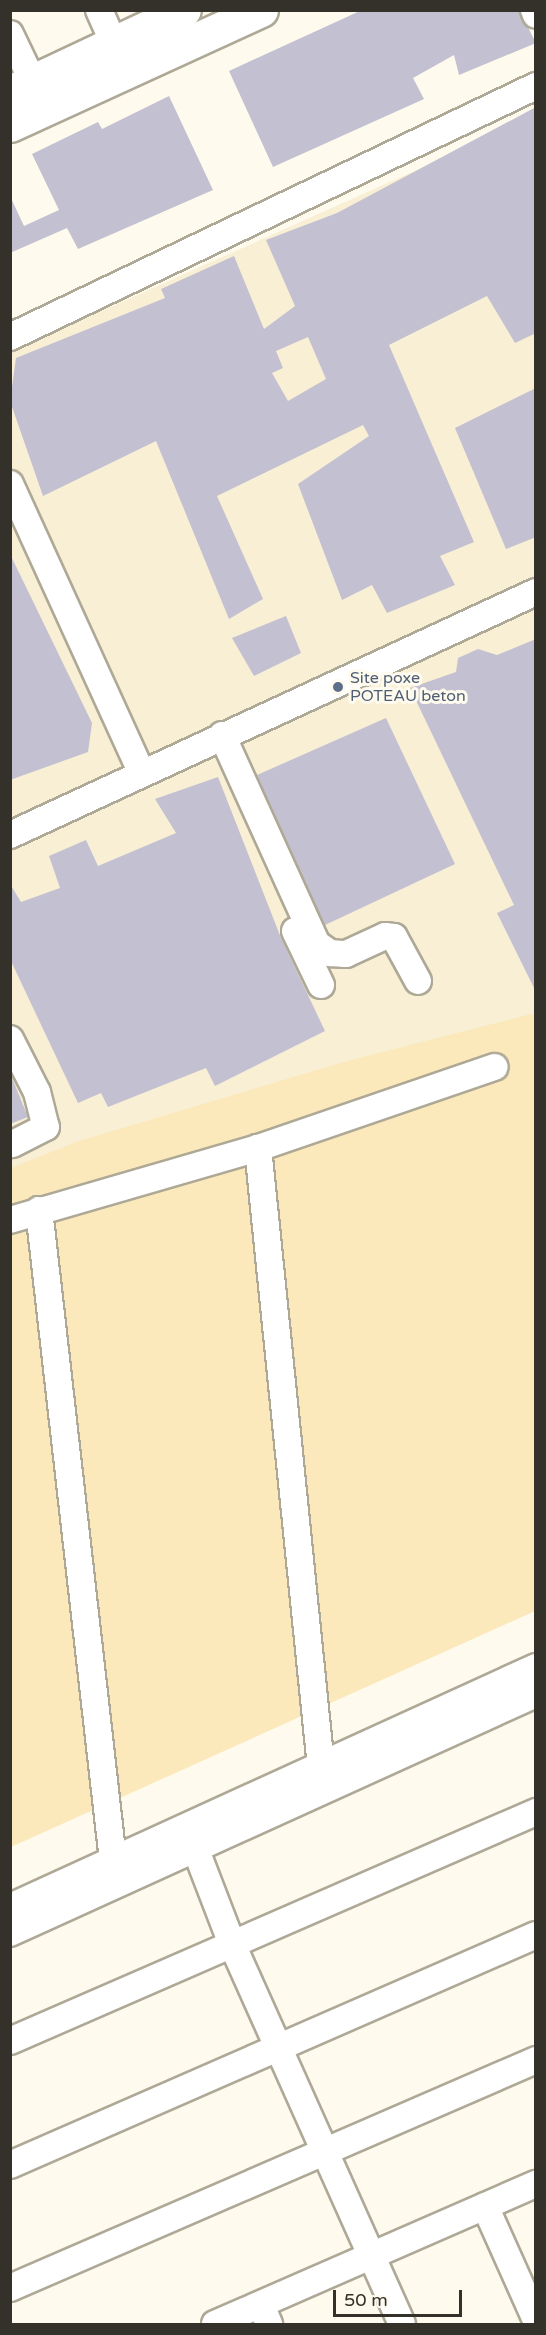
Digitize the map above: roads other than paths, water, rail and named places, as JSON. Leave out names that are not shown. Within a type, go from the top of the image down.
[{"type":"main road","points":[[10,125],[261,10]]},
{"type":"main road","points":[[22,87],[178,11]]},
{"type":"street","points":[[99,10],[114,44]]},
{"type":"street","points":[[534,10],[536,15]]},
{"type":"street","points":[[10,34],[22,87]]},
{"type":"street","points":[[10,337],[536,86]]},
{"type":"street","points":[[10,484],[141,772]]},
{"type":"street","points":[[10,835],[141,772],[536,592]]},
{"type":"street","points":[[215,738],[317,944],[330,953],[346,954],[385,936],[394,937],[417,981]]},
{"type":"street","points":[[215,738],[321,985]]},
{"type":"street","points":[[10,1039],[37,1092],[46,1127],[12,1144]]},
{"type":"street","points":[[10,1220],[258,1148],[495,1067]]},
{"type":"street","points":[[258,1148],[321,1767]]},
{"type":"street","points":[[39,1210],[113,1861]]},
{"type":"street","points":[[10,1933],[192,1838],[321,1767],[536,1667]]},
{"type":"street","points":[[10,1907],[113,1861],[192,1838],[536,1694]]},
{"type":"street","points":[[10,2041],[536,1812]]},
{"type":"street","points":[[192,1838],[232,1944],[282,2048],[402,2325]]},
{"type":"street","points":[[10,2165],[536,1935]]},
{"type":"street","points":[[10,2288],[536,2060]]},
{"type":"street","points":[[215,2325],[265,2315],[373,2258],[536,2184]]},
{"type":"street","points":[[485,2206],[536,2320]]},
{"type":"place","name":"Site poxe POTEAU beton","points":[[338,687]]}]
